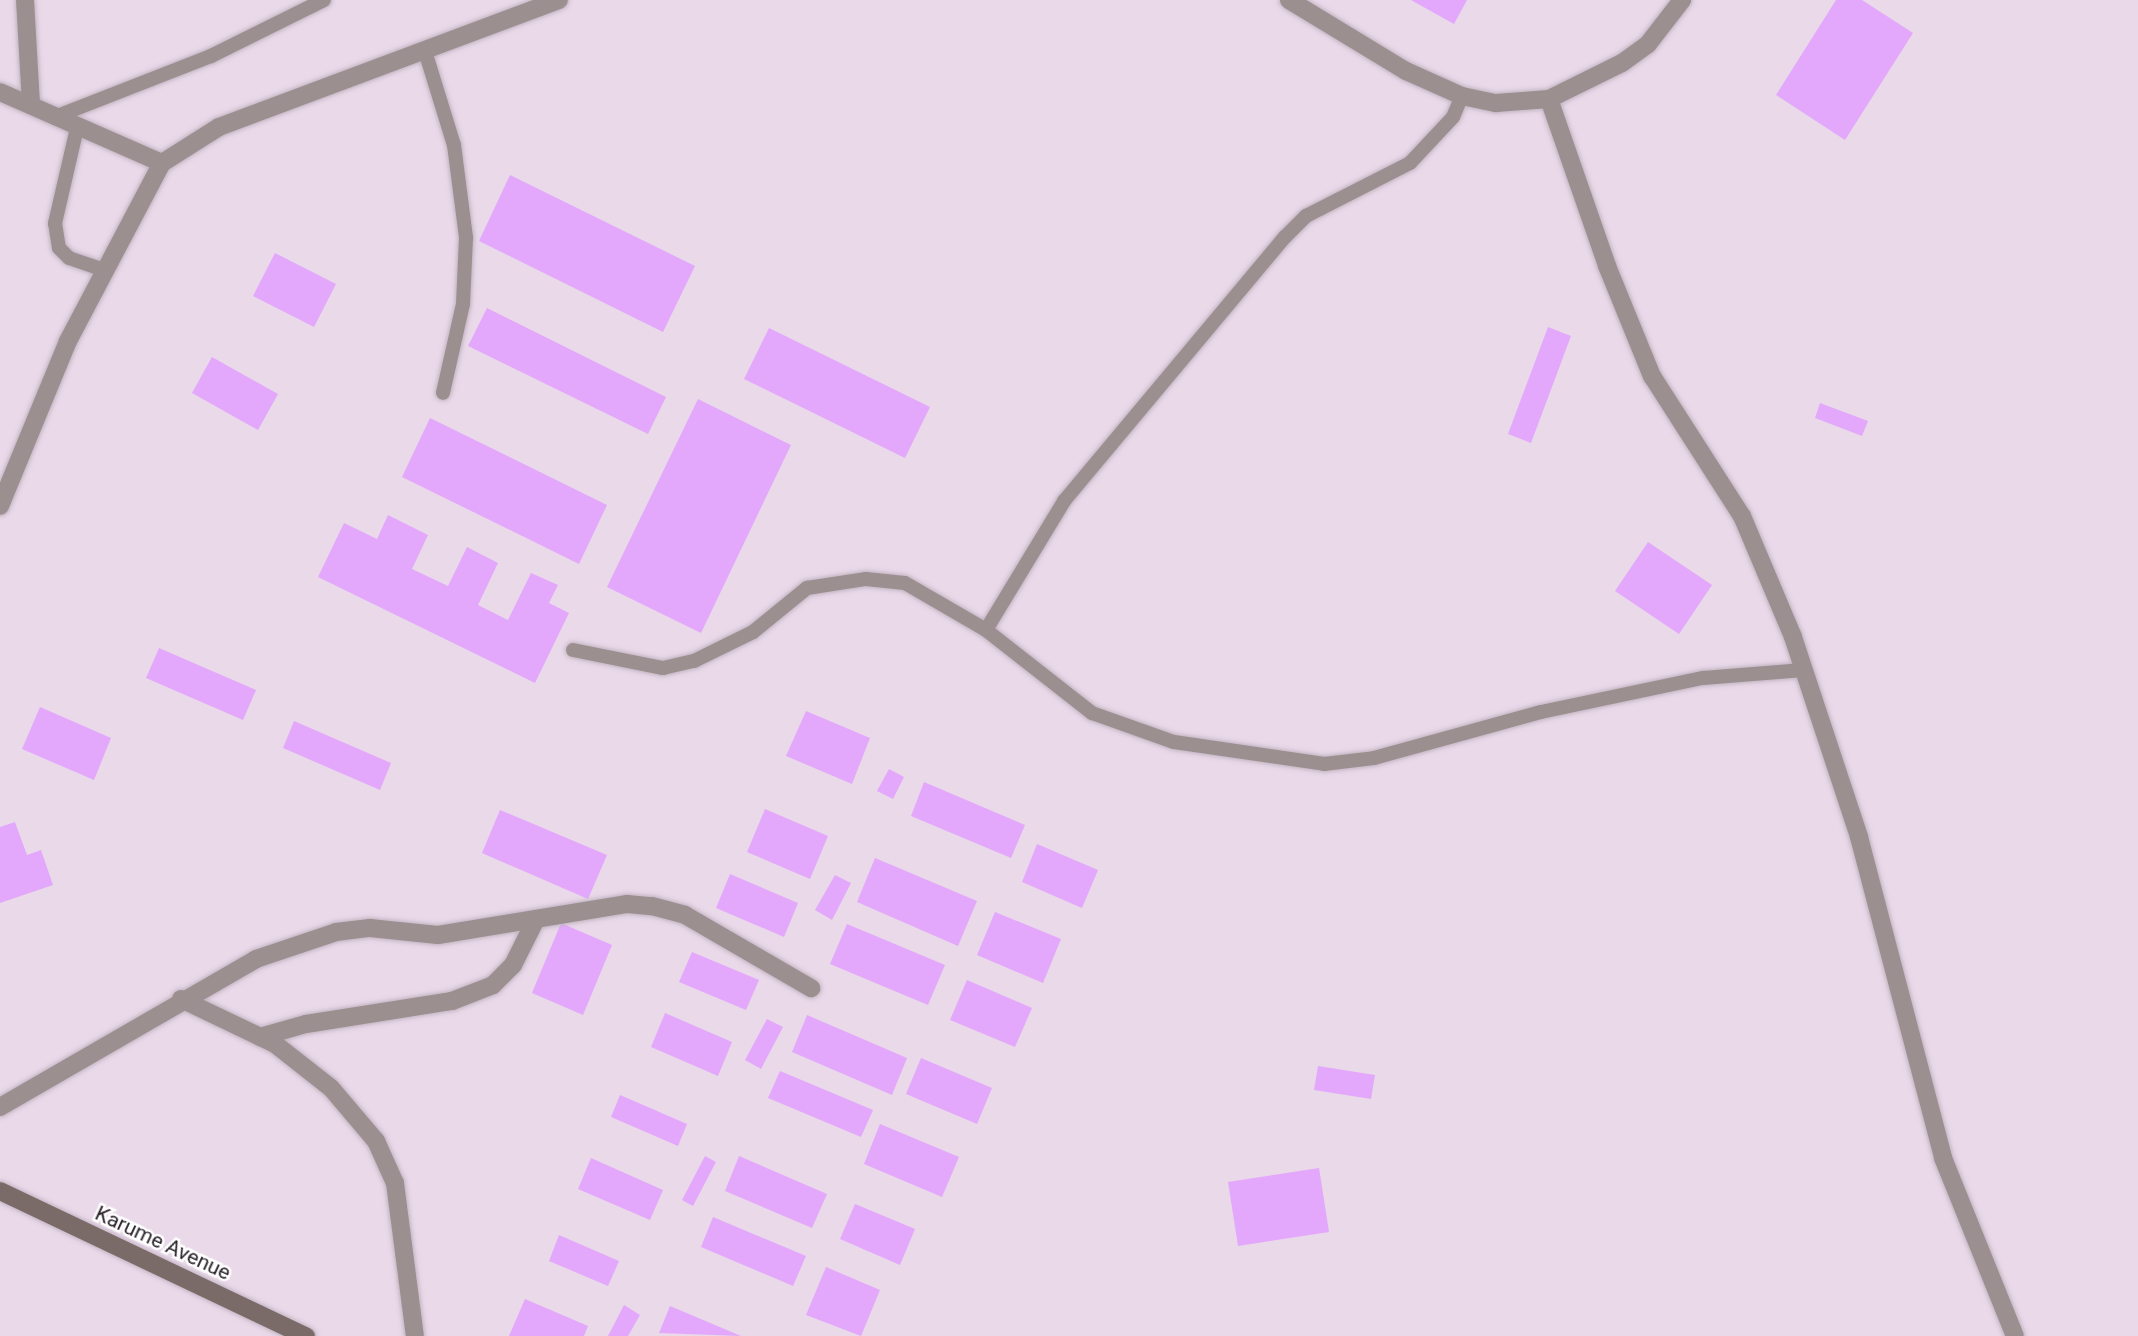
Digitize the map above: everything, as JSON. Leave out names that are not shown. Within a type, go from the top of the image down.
[{"type":"street","points":[[25,0],[31,105]]},
{"type":"street","points":[[0,506],[103,270],[163,163],[219,127],[559,0]]},
{"type":"street","points":[[1289,0],[1406,71],[1462,96],[1496,103],[1549,99],[1648,44],[1682,0]]},
{"type":"street","points":[[0,92],[77,128],[163,163]]},
{"type":"street","points":[[1549,99],[1606,267],[1652,376],[1742,516],[1804,670],[1891,947],[1919,1080],[1943,1158],[2015,1336]]},
{"type":"street","points":[[0,1107],[181,999],[256,958],[316,936],[370,928],[438,935],[627,904],[652,906],[685,915],[811,988]]},
{"type":"street","points":[[260,1037],[306,1024],[452,1002],[493,985],[513,965],[536,919]]},
{"type":"street","points":[[181,999],[260,1037],[331,1088],[387,1162],[415,1336]]},
{"type":"street","name":"Karume Avenue","points":[[0,1191],[306,1336]]},
{"type":"lane","points":[[55,117],[211,56],[324,0]]},
{"type":"lane","points":[[425,51],[454,145],[466,238],[463,304],[443,393]]},
{"type":"lane","points":[[986,630],[1064,501],[1284,237],[1306,216],[1410,163],[1453,117],[1462,96]]},
{"type":"lane","points":[[77,128],[55,222],[57,235],[69,258],[103,270]]},
{"type":"lane","points":[[573,650],[663,668],[694,661],[753,632],[807,589],[866,579],[905,583],[986,630],[1092,713],[1174,742],[1324,764],[1374,758],[1541,712],[1703,678],[1804,670]]},
{"type":"building","points":[[1411,0],[1467,0],[1454,24]]},
{"type":"building","points":[[1836,0],[1862,0],[1913,33],[1845,140],[1776,95]]},
{"type":"building","points":[[510,175],[695,266],[663,332],[479,241]]},
{"type":"building","points":[[275,253],[336,284],[314,327],[253,296]]},
{"type":"building","points":[[487,308],[666,397],[648,434],[468,346]]},
{"type":"building","points":[[1548,327],[1571,336],[1531,443],[1508,434]]},
{"type":"building","points":[[769,328],[930,407],[905,458],[744,379]]},
{"type":"building","points":[[212,357],[278,394],[258,430],[192,393]]},
{"type":"building","points":[[698,399],[791,445],[701,633],[607,587]]},
{"type":"building","points":[[1820,403],[1868,421],[1862,436],[1815,418]]},
{"type":"building","points":[[430,418],[607,505],[579,564],[402,477]]},
{"type":"building","points":[[388,515],[428,535],[412,569],[448,586],[467,547],[498,563],[478,605],[508,620],[531,573],[558,585],[549,603],[569,613],[535,683],[318,577],[344,523],[377,539]]},
{"type":"building","points":[[1648,542],[1712,585],[1679,634],[1615,591]]},
{"type":"building","points":[[159,648],[256,690],[243,720],[146,678]]},
{"type":"building","points":[[40,707],[111,738],[94,780],[22,749]]},
{"type":"building","points":[[806,711],[870,738],[852,784],[786,756]]},
{"type":"building","points":[[294,721],[391,763],[380,790],[283,748]]},
{"type":"building","points":[[889,769],[904,777],[893,799],[877,791]]},
{"type":"building","points":[[924,782],[1025,825],[1011,858],[911,816]]},
{"type":"building","points":[[765,809],[828,836],[810,879],[747,852]]},
{"type":"building","points":[[500,810],[607,855],[588,899],[482,853]]},
{"type":"building","points":[[15,822],[27,855],[41,850],[53,885],[0,903],[0,827]]},
{"type":"building","points":[[1037,844],[1098,870],[1082,908],[1022,882]]},
{"type":"building","points":[[875,858],[977,901],[958,946],[857,902]]},
{"type":"building","points":[[730,874],[798,903],[784,937],[716,908]]},
{"type":"building","points":[[835,875],[851,883],[832,920],[815,910]]},
{"type":"building","points":[[995,912],[1061,939],[1043,983],[977,955]]},
{"type":"building","points":[[561,923],[612,945],[583,1015],[532,993]]},
{"type":"building","points":[[847,924],[945,965],[928,1005],[830,964]]},
{"type":"building","points":[[692,952],[759,980],[746,1010],[679,982]]},
{"type":"building","points":[[967,980],[1032,1008],[1015,1047],[950,1020]]},
{"type":"building","points":[[665,1013],[732,1042],[718,1076],[651,1047]]},
{"type":"building","points":[[807,1015],[907,1058],[892,1095],[792,1052]]},
{"type":"building","points":[[767,1019],[783,1027],[761,1069],[745,1060]]},
{"type":"building","points":[[921,1058],[992,1088],[977,1124],[906,1094]]},
{"type":"building","points":[[1318,1066],[1375,1075],[1371,1099],[1314,1090]]},
{"type":"building","points":[[780,1071],[873,1110],[861,1137],[768,1098]]},
{"type":"building","points":[[620,1095],[687,1124],[678,1146],[611,1117]]},
{"type":"building","points":[[880,1124],[959,1157],[942,1197],[864,1164]]},
{"type":"building","points":[[705,1156],[716,1162],[693,1206],[682,1200]]},
{"type":"building","points":[[739,1156],[827,1194],[812,1228],[725,1191]]},
{"type":"building","points":[[591,1158],[663,1190],[650,1220],[578,1189]]},
{"type":"building","points":[[1319,1168],[1329,1232],[1238,1246],[1228,1182]]},
{"type":"building","points":[[855,1204],[915,1229],[900,1265],[840,1239]]},
{"type":"building","points":[[713,1217],[806,1256],[793,1286],[701,1247]]},
{"type":"building","points":[[559,1235],[619,1261],[608,1286],[549,1261]]},
{"type":"building","points":[[826,1267],[880,1290],[861,1336],[806,1315]]},
{"type":"building","points":[[525,1299],[588,1326],[584,1336],[509,1336]]},
{"type":"building","points":[[624,1305],[640,1315],[628,1336],[608,1336]]},
{"type":"building","points":[[670,1306],[741,1336],[659,1333]]}]
